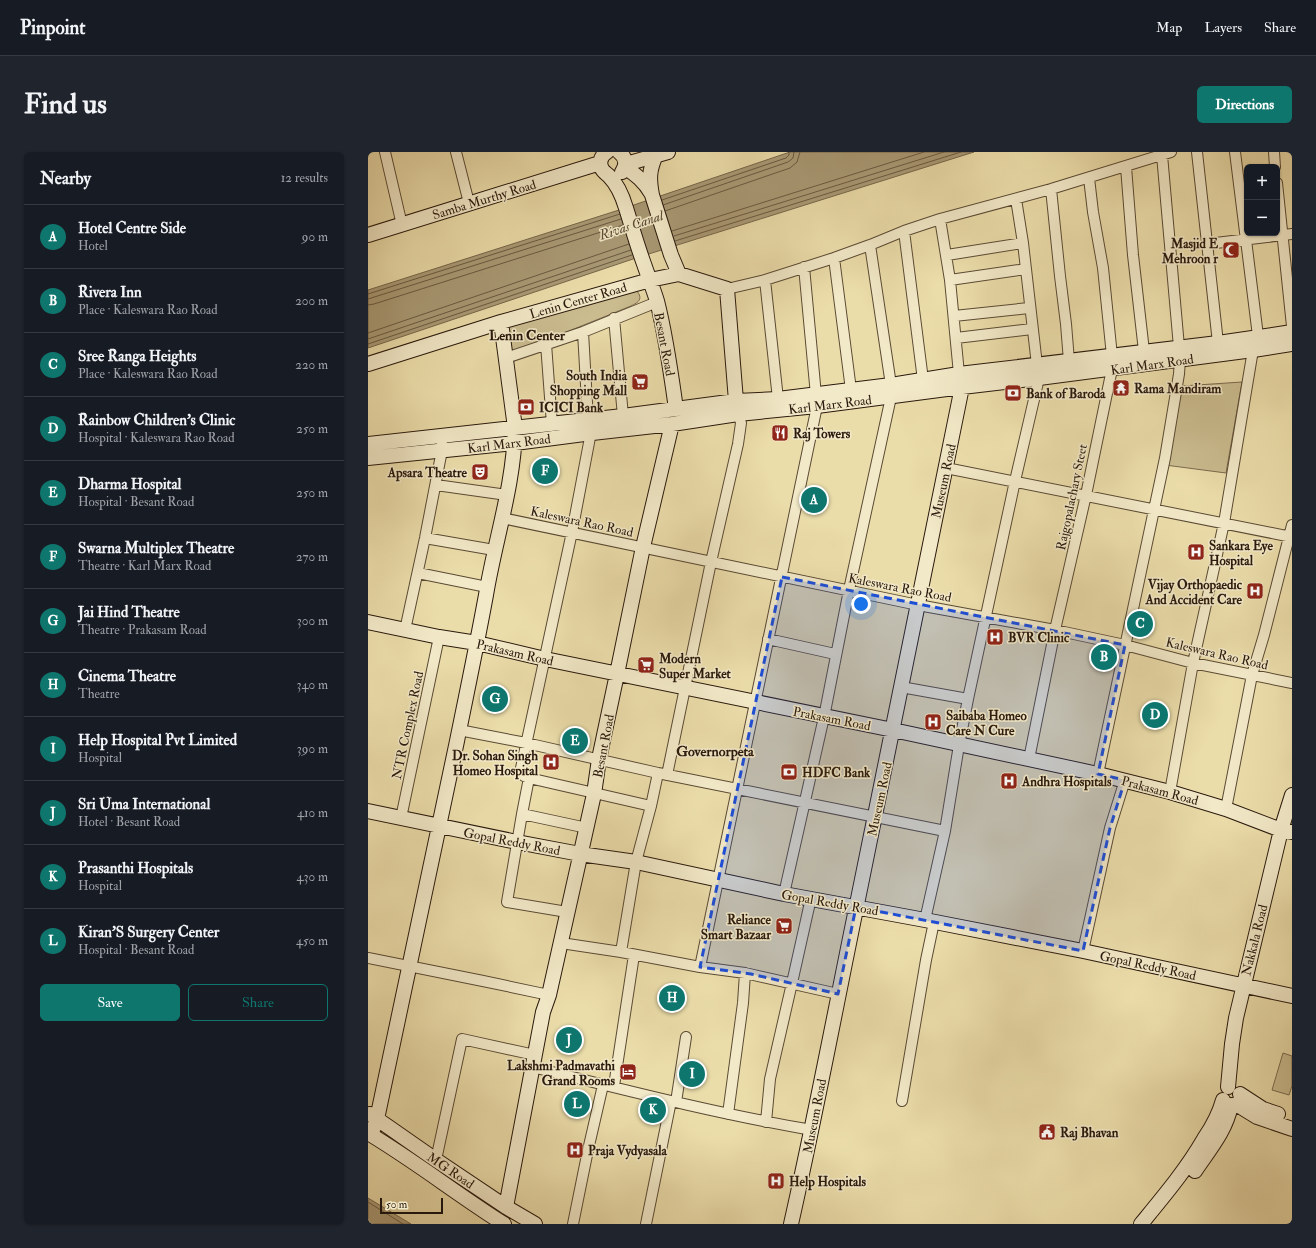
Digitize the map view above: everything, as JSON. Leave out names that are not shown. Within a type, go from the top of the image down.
[{"type":"street","points":[[385,152],[402,225]]},
{"type":"street","points":[[456,152],[469,203]]},
{"type":"street","points":[[1198,152],[1218,343]]},
{"type":"street","points":[[1235,152],[1258,336]]},
{"type":"street","points":[[1274,152],[1275,164]]},
{"type":"street","points":[[652,195],[650,175],[652,165],[662,154]]},
{"type":"street","name":"Samba Murthy Road","points":[[368,235],[613,156],[662,154]]},
{"type":"street","points":[[613,156],[646,183],[652,195],[671,255],[679,274],[727,289],[765,280],[834,258],[940,219],[1051,189],[1167,154],[1179,374],[1168,443],[1155,508],[1098,774]]},
{"type":"street","name":"Besant Road","points":[[613,156],[602,170],[609,175],[625,205],[657,302],[668,354],[676,409]]},
{"type":"street","points":[[1126,167],[1133,255],[1144,351]]},
{"type":"street","name":"Rajgopalachary Steet","points":[[1029,759],[1055,630],[1086,495],[1112,362],[1103,268],[1093,212],[1089,178]]},
{"type":"street","points":[[1051,189],[1069,361]]},
{"type":"street","points":[[902,1101],[926,960],[930,921],[959,745],[1038,372],[1029,308],[1023,243],[1016,199]]},
{"type":"street","points":[[1280,199],[1287,235],[1292,326]]},
{"type":"street","points":[[940,219],[947,255],[961,380]]},
{"type":"street","points":[[904,231],[923,380]]},
{"type":"street","points":[[1207,244],[1287,235]]},
{"type":"street","points":[[947,255],[1023,243]]},
{"type":"street","points":[[784,894],[824,717],[891,391],[870,245]]},
{"type":"street","points":[[834,258],[851,390]]},
{"type":"street","points":[[700,966],[717,880],[756,703],[817,400],[804,267]]},
{"type":"street","points":[[950,280],[1026,269]]},
{"type":"street","name":"Lenin Center Road","points":[[368,364],[501,322],[650,280],[679,274]]},
{"type":"street","points":[[765,280],[778,399]]},
{"type":"street","points":[[621,952],[636,862],[651,806],[663,774],[686,688],[711,562],[738,444],[741,423],[737,408],[727,289]]},
{"type":"street","points":[[506,358],[583,332],[614,318],[657,302]]},
{"type":"street","points":[[954,316],[1029,308]]},
{"type":"street","points":[[614,318],[623,416]]},
{"type":"street","points":[[370,1134],[372,1116],[410,966],[477,643],[494,550],[507,495],[515,443],[515,428],[501,322]]},
{"type":"street","points":[[956,338],[1032,329]]},
{"type":"street","points":[[583,332],[591,424],[572,532],[520,768],[521,773],[529,778],[651,806]]},
{"type":"street","name":"Karl Marx Road","points":[[1038,372],[1069,361],[1112,362],[1144,351],[1179,353],[1218,343],[1292,332]]},
{"type":"street","points":[[546,344],[552,424]]},
{"type":"street","name":"Karl Marx Road","points":[[369,453],[442,450],[515,443],[623,416],[676,409],[737,408],[817,400],[891,391],[961,380],[1038,372],[1179,353],[1253,350],[1292,344]]},
{"type":"street","points":[[1170,792],[1193,663],[1224,523],[1253,350]]},
{"type":"street","name":"Karl Marx Road","points":[[369,453],[441,436],[552,424],[672,424],[778,399],[817,400],[851,390],[891,391],[923,380],[961,380]]},
{"type":"street","name":"Museum Road","points":[[792,1224],[946,468],[961,380]]},
{"type":"street","name":"Besant Road","points":[[506,1207],[543,1012],[549,996],[587,828],[599,759],[642,547],[672,424]]},
{"type":"street","points":[[405,630],[426,538],[436,485],[442,450],[441,436]]},
{"type":"street","points":[[946,468],[1291,536]]},
{"type":"street","points":[[436,485],[507,495]]},
{"type":"street","name":"Kaleswara Rao Road","points":[[502,518],[918,605],[1125,644],[1193,663],[1292,683]]},
{"type":"street","points":[[1226,808],[1252,675],[1291,536],[1292,525]]},
{"type":"street","points":[[426,538],[494,550]]},
{"type":"street","points":[[418,573],[487,587]]},
{"type":"street","name":"Prakasam Road","points":[[368,622],[439,637],[477,643],[545,659],[893,730],[1125,780],[1226,808],[1287,831]]},
{"type":"street","name":"NTR Complex Road","points":[[401,818],[439,637]]},
{"type":"street","points":[[768,639],[836,654]]},
{"type":"street","points":[[902,687],[968,699]]},
{"type":"street","points":[[459,730],[526,743],[663,774],[945,831]]},
{"type":"street","points":[[529,778],[507,902],[567,912]]},
{"type":"street","points":[[1083,951],[1110,828],[1125,780]]},
{"type":"street","name":"Nakkala Road","points":[[1154,1224],[1208,1154],[1227,1120],[1232,1098],[1232,1044],[1243,986],[1287,831],[1292,795]]},
{"type":"street","name":"Gopal Reddy Road","points":[[368,811],[517,842],[580,854],[636,862],[784,894],[1083,951],[1292,996]]},
{"type":"street","points":[[522,814],[587,828]]},
{"type":"street","points":[[766,1122],[770,1079],[810,898]]},
{"type":"street","points":[[561,943],[745,973],[838,994]]},
{"type":"street","points":[[614,1086],[634,955]]},
{"type":"street","points":[[368,958],[549,996]]},
{"type":"street","points":[[728,1114],[743,1004],[745,973]]},
{"type":"street","points":[[646,1224],[674,1102],[686,1038]]},
{"type":"street","points":[[436,1160],[455,1078],[462,1039],[534,1061],[604,1085],[614,1086],[674,1102],[728,1114],[812,1130]]},
{"type":"street","points":[[573,1224],[588,1150],[604,1085]]},
{"type":"street","points":[[1232,1098],[1292,1119]]},
{"type":"street","points":[[1232,1098],[1257,1117],[1292,1129]]},
{"type":"street","name":"Nakkala Road","points":[[1141,1224],[1192,1160],[1216,1119],[1232,1098]]},
{"type":"street","name":"MG Road","points":[[372,1116],[506,1207],[535,1224]]},
{"type":"street","name":"MG Road","points":[[370,1134],[476,1207],[504,1224]]},
{"type":"highlighted area","points":[[782,577],[1125,645],[1098,774],[1125,780],[1110,828],[1083,951],[856,907],[838,994],[751,974],[700,967]]},
{"type":"shaded area","points":[[637,291],[640,298],[631,306],[512,354],[503,325]]},
{"type":"shaded area","points":[[1242,382],[1226,473],[1165,465],[1182,386]]},
{"type":"shaded area","points":[[1283,1053],[1292,1056],[1292,1086],[1289,1095],[1272,1090]]},
{"type":"water","name":"Rivas Canal","points":[[790,152],[974,152],[636,258],[368,348],[368,290],[619,210]]},
{"type":"water","points":[[368,1198],[411,1224],[368,1224]]},
{"type":"place","name":"Masjid E Mehroon r","points":[[1231,250]]},
{"type":"place","name":"South India Shopping Mall","points":[[640,382]]},
{"type":"place","name":"Rama Mandiram","points":[[1121,388]]},
{"type":"place","name":"Bank of Baroda","points":[[1013,393]]},
{"type":"place","name":"ICICI Bank","points":[[526,407]]},
{"type":"place","name":"Raj Towers","points":[[780,433]]},
{"type":"place","name":"Swarna Multiplex Theatre","points":[[545,471]]},
{"type":"place","name":"Apsara Theatre","points":[[480,472]]},
{"type":"place","name":"Hotel Centre Side","points":[[814,500]]},
{"type":"place","name":"Sankara Eye Hospital","points":[[1196,552]]},
{"type":"place","name":"Vijay Orthopaedic And Accident Care","points":[[1255,591]]},
{"type":"place","name":"Sree Ranga Heights","points":[[1140,624]]},
{"type":"place","name":"BVR Clinic","points":[[995,637]]},
{"type":"place","name":"Rivera Inn","points":[[1104,657]]},
{"type":"place","name":"Modern Super Market","points":[[646,665]]},
{"type":"place","name":"Jai Hind Theatre","points":[[495,699]]},
{"type":"place","name":"Rainbow Children's Clinic","points":[[1155,715]]},
{"type":"place","name":"Saibaba Homeo Care N Cure","points":[[933,722]]},
{"type":"place","name":"Dharma Hospital","points":[[575,741]]},
{"type":"place","name":"Dr. Sohan Singh Homeo Hospital","points":[[551,762]]},
{"type":"place","name":"HDFC Bank","points":[[789,772]]},
{"type":"place","name":"Andhra Hospitals","points":[[1009,781]]},
{"type":"place","name":"Reliance Smart Bazaar","points":[[784,926]]},
{"type":"place","name":"Cinema Theatre","points":[[672,998]]},
{"type":"place","name":"Sri Uma International","points":[[569,1040]]},
{"type":"place","name":"Lakshmi Padmavathi Grand Rooms","points":[[628,1072]]},
{"type":"place","name":"Help Hospital Pvt Limited","points":[[692,1074]]},
{"type":"place","name":"Kiran'S Surgery Center","points":[[577,1104]]},
{"type":"place","name":"Prasanthi Hospitals","points":[[653,1110]]},
{"type":"place","name":"Raj Bhavan","points":[[1047,1132]]},
{"type":"place","name":"Praja Vydyasala","points":[[575,1150]]},
{"type":"place","name":"Help Hospitals","points":[[776,1181]]},
{"type":"district","name":"Lenin Center","points":[[527,335]]},
{"type":"district","name":"Governorpeta","points":[[715,751]]}]
